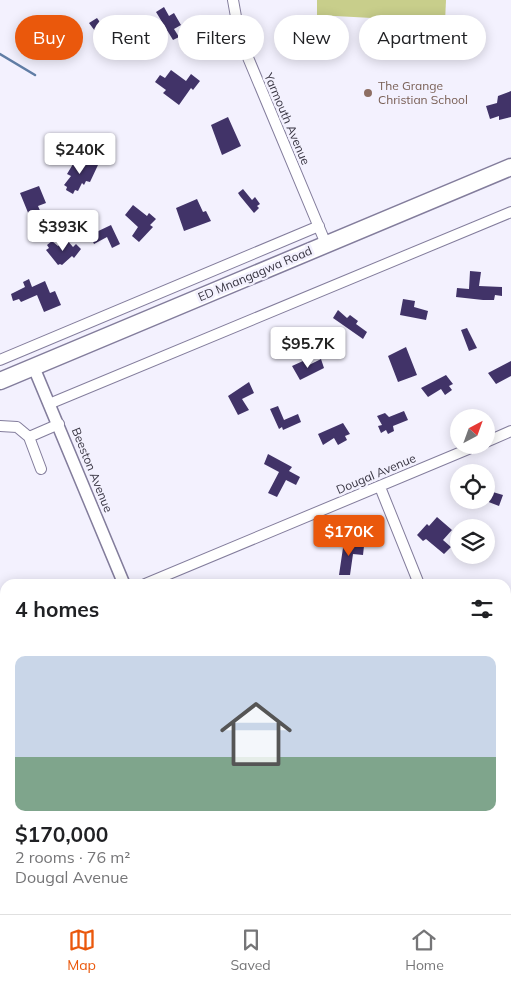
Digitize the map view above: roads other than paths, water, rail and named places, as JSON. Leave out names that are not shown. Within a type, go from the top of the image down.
[{"type":"highway","name":"ED Mnangagwa Road","points":[[0,381],[511,167]]},
{"type":"street","name":"Yarmouth Avenue","points":[[233,0],[244,48],[326,244]]},
{"type":"street","points":[[50,404],[511,212]]},
{"type":"street","points":[[0,360],[319,226]]},
{"type":"street","name":"Beeston Avenue","points":[[34,368],[122,579]]},
{"type":"street","points":[[29,437],[58,424]]},
{"type":"street","points":[[0,426],[17,427],[29,437],[41,469]]},
{"type":"street","points":[[495,438],[511,431]]},
{"type":"street","name":"Dougal Avenue","points":[[157,579],[457,454]]},
{"type":"street","points":[[380,487],[417,579]]},
{"type":"waterway","points":[[0,54],[35,75]]},
{"type":"place","name":"The Grange Christian School","points":[[368,93]]}]
